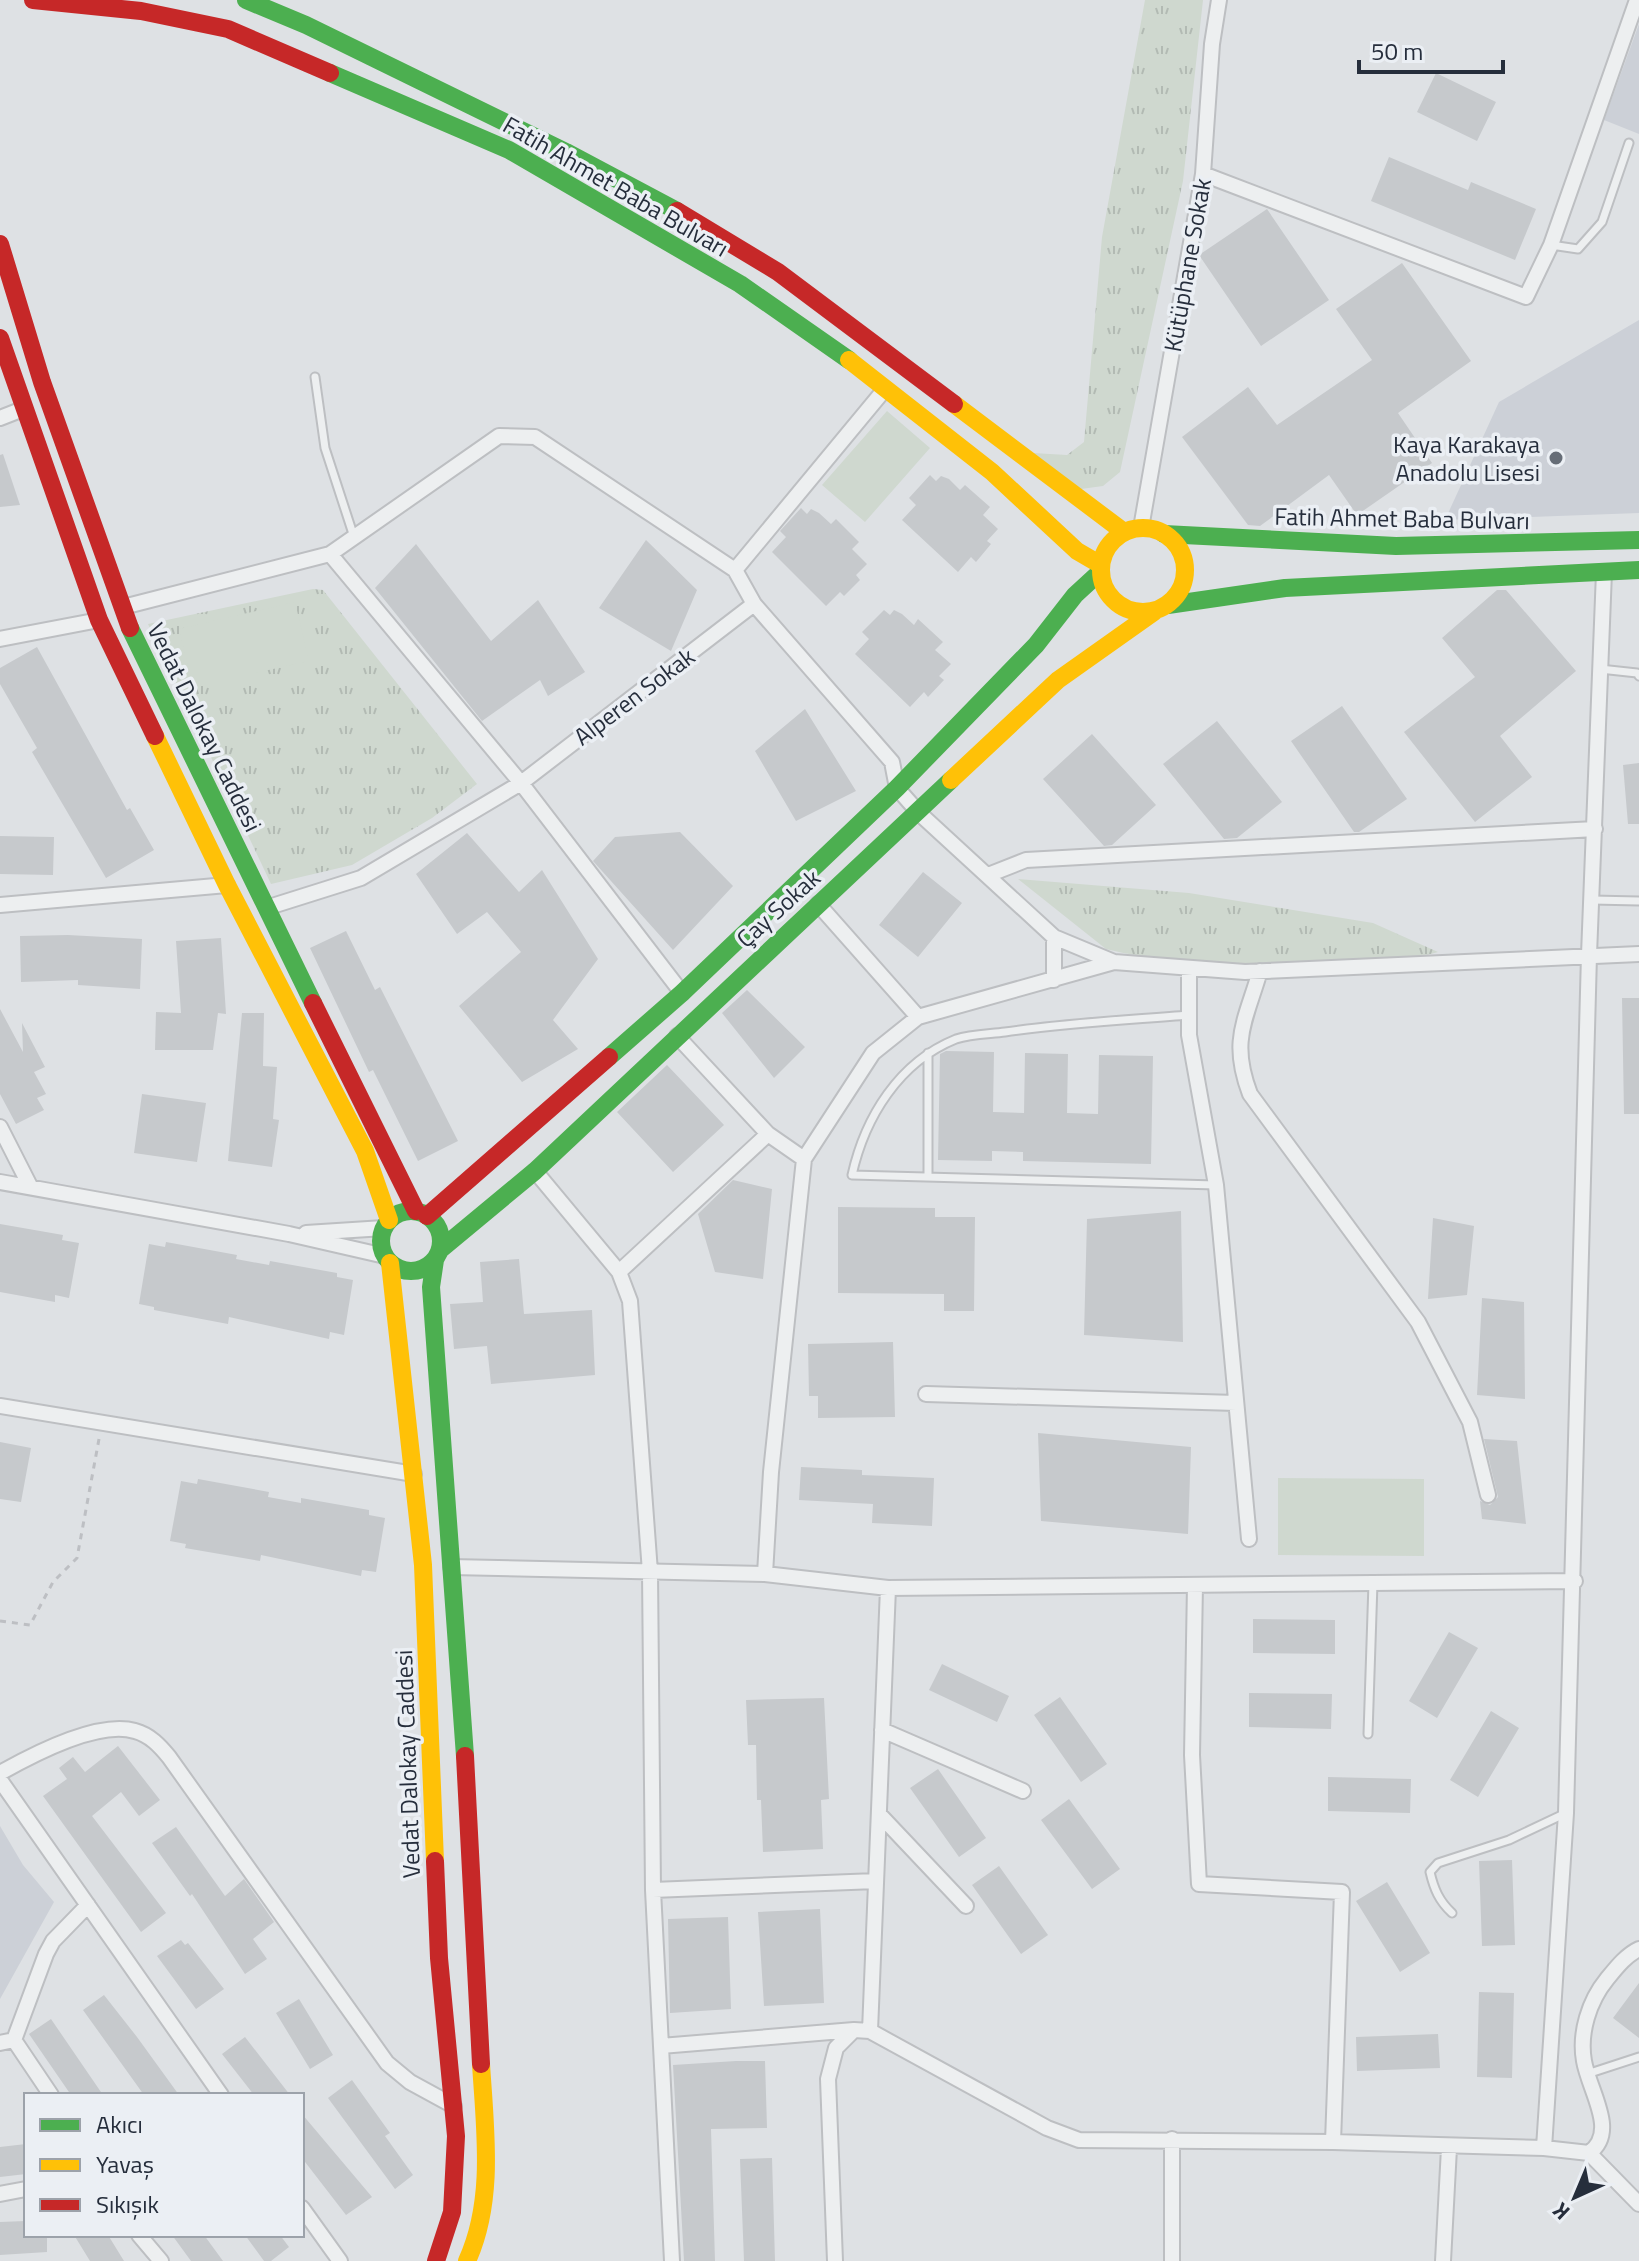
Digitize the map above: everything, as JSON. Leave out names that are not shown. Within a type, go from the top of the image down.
[{"type":"main road","name":"Fatih Ahmet Baba Bulvarı","points":[[33,0],[141,11],[228,29],[509,150],[740,284],[824,340],[992,472],[1077,551],[1101,568]]},
{"type":"main road","name":"Fatih Ahmet Baba Bulvarı","points":[[246,0],[306,25],[659,200],[778,272],[1132,530]]},
{"type":"main road","name":"Vedat Dalokay Caddesi","points":[[0,244],[42,382],[133,637],[217,814],[269,907],[422,1213]]},
{"type":"main road","name":"Vedat Dalokay Caddesi","points":[[0,338],[99,620],[227,885],[365,1151],[387,1224]]},
{"type":"main road","points":[[1161,608],[1178,595],[1185,568],[1183,554],[1164,534],[1132,530],[1113,540],[1101,568],[1103,585],[1118,605],[1129,611],[1161,608],[1285,588],[1639,570]]},
{"type":"main road","name":"Fatih Ahmet Baba Bulvarı","points":[[1164,534],[1396,546],[1639,540]]},
{"type":"main road","name":"Çay Sokak","points":[[422,1213],[682,993],[897,788],[1036,645],[1075,595],[1101,568]]},
{"type":"main road","name":"Çay Sokak","points":[[438,1254],[535,1171],[1058,680],[1161,608]]},
{"type":"main road","points":[[438,1254],[419,1271],[408,1271],[388,1260],[381,1237],[387,1224],[397,1214],[422,1213],[439,1230],[438,1254],[431,1287],[486,2152],[483,2206],[473,2249],[467,2261]]},
{"type":"main road","name":"Vedat Dalokay Caddesi","points":[[388,1260],[423,1565],[439,1958],[454,2106],[452,2212],[436,2261]]},
{"type":"street","name":"Kütüphane Sokak","points":[[1132,530],[1203,174],[1212,44],[1219,0]]},
{"type":"street","points":[[1203,174],[1526,297],[1551,245],[1637,0]]},
{"type":"street","points":[[735,570],[885,389]]},
{"type":"street","points":[[0,418],[23,409]]},
{"type":"street","points":[[123,607],[330,554],[499,436],[535,437],[735,570],[754,604],[892,762],[897,788],[919,813],[1054,937],[1114,962],[1189,970],[1260,971],[1639,954]]},
{"type":"street","points":[[330,554],[521,783],[682,993]]},
{"type":"street","points":[[1544,2148],[1566,1813],[1575,1581],[1589,955],[1604,572]]},
{"type":"street","name":"Alperen Sokak","points":[[269,907],[361,878],[521,783],[754,604]]},
{"type":"street","points":[[0,639],[99,620]]},
{"type":"street","points":[[988,875],[1026,860],[1595,829]]},
{"type":"street","points":[[0,905],[227,885]]},
{"type":"street","points":[[818,904],[918,1017]]},
{"type":"street","points":[[1054,937],[1054,980]]},
{"type":"street","points":[[765,1574],[771,1514],[771,1472],[804,1159],[873,1053],[918,1017],[1114,962]]},
{"type":"street","points":[[1189,970],[1189,1035],[1216,1185],[1249,1539]]},
{"type":"street","points":[[1260,971],[1238,1042],[1240,1067],[1250,1094],[1418,1322],[1470,1422],[1488,1495]]},
{"type":"street","points":[[677,1036],[768,1134],[804,1159]]},
{"type":"street","points":[[0,1127],[30,1186]]},
{"type":"street","points":[[619,1272],[768,1134]]},
{"type":"street","points":[[535,1171],[619,1272],[630,1301],[650,1572],[653,1890],[672,2261]]},
{"type":"street","points":[[0,1182],[289,1234],[388,1260]]},
{"type":"street","points":[[289,1234],[387,1224]]},
{"type":"street","points":[[926,1394],[1236,1403]]},
{"type":"street","points":[[0,1406],[414,1474]]},
{"type":"street","points":[[451,1567],[765,1574],[888,1588],[1575,1581]]},
{"type":"street","points":[[1195,1585],[1192,1755],[1199,1884],[1342,1892],[1333,2142]]},
{"type":"street","points":[[870,2031],[888,1588]]},
{"type":"street","points":[[0,1773],[45,1749],[106,1730],[126,1729],[149,1737],[169,1757],[387,2063],[410,2082],[454,2106]]},
{"type":"street","points":[[882,1730],[1023,1791]]},
{"type":"street","points":[[0,1780],[220,2093]]},
{"type":"street","points":[[879,1814],[966,1906]]},
{"type":"street","points":[[653,1890],[876,1881]]},
{"type":"street","points":[[49,2093],[7,2042],[53,1941],[88,1905]]},
{"type":"street","points":[[1589,2153],[1600,2145],[1603,2132],[1587,2074],[1583,2045],[1594,1999],[1619,1965],[1639,1949]]},
{"type":"street","points":[[835,2261],[828,2079],[836,2048],[854,2030]]},
{"type":"street","points":[[661,2046],[870,2031],[1047,2128],[1079,2140],[1333,2142],[1449,2148],[1544,2148],[1589,2153],[1639,2204]]},
{"type":"street","points":[[1172,2139],[1172,2261]]},
{"type":"street","points":[[1443,2261],[1449,2148]]},
{"type":"street","points":[[0,2194],[24,2189]]},
{"type":"street","points":[[304,2211],[340,2261]]},
{"type":"street","points":[[141,2237],[161,2261]]},
{"type":"lane","points":[[1551,245],[1578,249],[1602,222],[1629,143]]},
{"type":"lane","points":[[315,377],[325,448],[354,537]]},
{"type":"lane","points":[[1600,669],[1637,673],[1639,676]]},
{"type":"lane","points":[[1592,900],[1639,901]]},
{"type":"lane","points":[[1189,1015],[1041,1027],[959,1038],[928,1053],[902,1076],[875,1109],[860,1139],[852,1175],[1216,1185]]},
{"type":"lane","points":[[928,1053],[928,1177]]},
{"type":"lane","points":[[1368,1734],[1373,1583]]},
{"type":"lane","points":[[1452,1913],[1440,1902],[1433,1885],[1430,1872],[1438,1863],[1509,1840],[1566,1813]]},
{"type":"lane","points":[[1587,2074],[1639,2057]]},
{"type":"path","points":[[0,1621],[30,1625],[53,1582],[77,1558],[102,1423]]},
{"type":"shaded area","points":[[1639,24],[1639,134],[1604,120]]},
{"type":"shaded area","name":"Kaya Karakaya Anadolu Lisesi","points":[[1639,320],[1639,513],[1445,520],[1499,402]]},
{"type":"shaded area","points":[[0,1826],[23,1865],[54,1902],[0,1999]]},
{"type":"green space","points":[[1145,0],[1203,0],[1183,181],[1120,472],[1103,486],[1081,489],[1033,453],[1067,455],[1084,442],[1102,237]]},
{"type":"green space","points":[[887,411],[930,448],[865,522],[822,485]]},
{"type":"green space","points":[[313,589],[323,590],[477,784],[432,818],[352,865],[271,884],[148,624]]},
{"type":"green space","points":[[295,602],[309,661],[193,687],[179,629]]},
{"type":"green space","points":[[1018,879],[1189,893],[1373,923],[1438,952],[1420,957],[1262,963],[1181,961],[1142,956],[1106,949]]},
{"type":"green space","points":[[1278,1478],[1424,1479],[1424,1556],[1278,1555]]},
{"type":"building","points":[[1436,73],[1496,102],[1477,141],[1417,112]]},
{"type":"building","points":[[1389,157],[1468,190],[1471,182],[1536,209],[1515,260],[1371,201]]},
{"type":"building","points":[[1267,209],[1329,300],[1261,346],[1199,255]]},
{"type":"building","points":[[1402,263],[1471,361],[1398,413],[1432,463],[1357,515],[1329,475],[1260,526],[1248,525],[1182,437],[1248,387],[1277,425],[1372,360],[1336,309]]},
{"type":"building","points":[[3,454],[20,505],[0,507],[0,455]]},
{"type":"building","points":[[930,475],[936,481],[941,476],[949,479],[960,490],[965,485],[990,507],[983,515],[998,529],[987,541],[991,544],[976,562],[971,557],[958,572],[902,520],[916,505],[909,498]]},
{"type":"building","points":[[801,508],[807,514],[811,509],[819,513],[831,524],[836,519],[859,542],[852,549],[867,564],[856,575],[860,580],[844,596],[840,592],[826,606],[772,552],[786,537],[780,531]]},
{"type":"building","points":[[646,540],[697,590],[671,651],[599,608]]},
{"type":"building","points":[[416,544],[491,641],[538,600],[585,672],[548,696],[540,680],[482,721],[375,588]]},
{"type":"building","points":[[1497,590],[1506,590],[1576,671],[1500,736],[1532,777],[1475,822],[1404,732],[1475,677],[1442,638]]},
{"type":"building","points":[[884,610],[890,615],[894,610],[902,614],[914,625],[918,619],[943,642],[935,650],[951,664],[939,676],[944,680],[928,697],[924,692],[910,707],[855,654],[869,639],[862,632]]},
{"type":"building","points":[[37,647],[127,810],[130,808],[154,850],[106,878],[32,752],[37,748],[0,684],[0,668]]},
{"type":"building","points":[[1342,706],[1407,799],[1359,832],[1354,832],[1291,741]]},
{"type":"building","points":[[805,709],[856,791],[796,821],[755,751]]},
{"type":"building","points":[[1217,721],[1282,802],[1237,838],[1224,839],[1163,764]]},
{"type":"building","points":[[1092,734],[1156,805],[1112,845],[1104,846],[1043,779]]},
{"type":"building","points":[[1639,763],[1639,824],[1628,824],[1623,765]]},
{"type":"building","points":[[680,832],[733,886],[673,950],[593,861],[615,837]]},
{"type":"building","points":[[467,833],[519,892],[542,870],[598,959],[553,1020],[578,1049],[522,1082],[459,1006],[521,952],[487,912],[457,934],[416,874]]},
{"type":"building","points":[[0,836],[54,837],[53,875],[0,874]]},
{"type":"building","points":[[923,872],[962,903],[918,957],[879,925]]},
{"type":"building","points":[[346,931],[375,990],[380,987],[458,1141],[418,1161],[373,1070],[369,1072],[310,948]]},
{"type":"building","points":[[20,936],[142,939],[140,989],[78,985],[78,980],[21,982]]},
{"type":"building","points":[[221,938],[226,1014],[218,1013],[213,1050],[155,1050],[156,1012],[181,1013],[176,941]]},
{"type":"building","points":[[747,990],[805,1047],[774,1078],[722,1013]]},
{"type":"building","points":[[1622,998],[1639,998],[1639,1114],[1624,1114]]},
{"type":"building","points":[[0,1009],[23,1052],[22,1023],[45,1067],[34,1072],[46,1094],[37,1098],[44,1110],[16,1124],[0,1094]]},
{"type":"building","points":[[242,1013],[264,1013],[263,1066],[277,1067],[273,1119],[279,1120],[272,1167],[228,1161]]},
{"type":"building","points":[[946,1051],[994,1052],[993,1112],[1024,1113],[1025,1053],[1068,1054],[1067,1113],[1098,1114],[1099,1055],[1153,1056],[1151,1164],[1023,1161],[1023,1152],[992,1151],[992,1161],[938,1160],[940,1054]]},
{"type":"building","points":[[667,1065],[724,1125],[673,1172],[617,1112]]},
{"type":"building","points":[[142,1094],[206,1103],[197,1162],[134,1153]]},
{"type":"building","points":[[733,1180],[772,1189],[763,1279],[715,1272],[698,1214]]},
{"type":"building","points":[[838,1207],[935,1208],[935,1217],[975,1217],[974,1311],[944,1311],[944,1294],[838,1293]]},
{"type":"building","points":[[1181,1211],[1183,1342],[1084,1335],[1087,1219]]},
{"type":"building","points":[[1433,1218],[1474,1226],[1467,1295],[1428,1299]]},
{"type":"building","points":[[0,1224],[63,1235],[62,1240],[79,1243],[69,1298],[55,1295],[55,1302],[0,1292]]},
{"type":"building","points":[[166,1242],[237,1255],[236,1259],[269,1265],[270,1261],[337,1273],[337,1277],[353,1280],[344,1335],[330,1332],[329,1339],[229,1317],[228,1324],[154,1310],[154,1307],[139,1304],[149,1244],[165,1247]]},
{"type":"building","points":[[519,1259],[524,1314],[592,1310],[595,1375],[491,1384],[487,1346],[454,1349],[450,1304],[483,1302],[480,1262]]},
{"type":"building","points":[[1482,1298],[1524,1302],[1525,1399],[1477,1395]]},
{"type":"building","points":[[893,1342],[895,1417],[818,1418],[818,1396],[809,1396],[808,1344]]},
{"type":"building","points":[[1038,1433],[1191,1447],[1188,1534],[1041,1521]]},
{"type":"building","points":[[1484,1439],[1517,1441],[1526,1524],[1482,1519],[1480,1501],[1490,1505],[1498,1497]]},
{"type":"building","points":[[0,1442],[31,1448],[21,1502],[0,1499]]},
{"type":"building","points":[[801,1467],[862,1470],[862,1475],[934,1478],[932,1526],[872,1523],[873,1504],[799,1500]]},
{"type":"building","points":[[198,1479],[269,1492],[268,1497],[301,1503],[301,1498],[369,1510],[369,1515],[385,1518],[376,1572],[362,1570],[361,1576],[261,1555],[260,1561],[185,1548],[186,1544],[170,1541],[181,1481],[197,1484]]},
{"type":"building","points":[[1253,1619],[1335,1620],[1335,1654],[1253,1653]]},
{"type":"building","points":[[1449,1632],[1478,1648],[1437,1718],[1409,1701]]},
{"type":"building","points":[[942,1664],[1009,1696],[997,1722],[929,1690]]},
{"type":"building","points":[[1249,1693],[1332,1694],[1331,1729],[1249,1727]]},
{"type":"building","points":[[1060,1697],[1107,1764],[1081,1782],[1034,1715]]},
{"type":"building","points":[[824,1698],[829,1799],[821,1800],[823,1849],[763,1852],[761,1800],[757,1800],[756,1745],[748,1745],[746,1700]]},
{"type":"building","points":[[1491,1711],[1519,1728],[1478,1797],[1450,1780]]},
{"type":"building","points":[[118,1746],[160,1800],[139,1816],[121,1792],[92,1816],[166,1913],[141,1932],[43,1796],[67,1779],[59,1768],[73,1757],[85,1772]]},
{"type":"building","points":[[938,1769],[986,1838],[959,1857],[910,1788]]},
{"type":"building","points":[[1328,1777],[1411,1779],[1410,1813],[1328,1811]]},
{"type":"building","points":[[1069,1799],[1120,1869],[1092,1889],[1041,1820]]},
{"type":"building","points":[[176,1827],[225,1896],[244,1879],[274,1922],[253,1939],[267,1959],[245,1974],[192,1894],[190,1896],[152,1843]]},
{"type":"building","points":[[1512,1860],[1515,1945],[1482,1946],[1479,1861]]},
{"type":"building","points":[[999,1866],[1048,1935],[1021,1954],[972,1885]]},
{"type":"building","points":[[1387,1882],[1430,1953],[1400,1972],[1356,1901]]},
{"type":"building","points":[[820,1909],[824,2003],[764,2006],[758,1912]]},
{"type":"building","points":[[728,1917],[731,2009],[670,2013],[668,1919]]},
{"type":"building","points":[[181,1940],[185,1945],[188,1943],[224,1989],[196,2009],[157,1956]]},
{"type":"building","points":[[1639,1983],[1639,2038],[1613,2018]]},
{"type":"building","points":[[1479,1992],[1514,1993],[1512,2078],[1477,2077]]},
{"type":"building","points":[[104,1995],[178,2093],[143,2093],[83,2010]]},
{"type":"building","points":[[299,1999],[333,2055],[310,2069],[276,2013]]},
{"type":"building","points":[[51,2019],[102,2093],[70,2093],[29,2034]]},
{"type":"building","points":[[1438,2034],[1440,2068],[1357,2071],[1356,2037]]},
{"type":"building","points":[[245,2037],[288,2093],[252,2093],[222,2054]]},
{"type":"building","points":[[765,2061],[767,2128],[711,2129],[715,2261],[684,2261],[673,2065]]},
{"type":"building","points":[[352,2080],[390,2133],[385,2136],[413,2175],[395,2189],[328,2098]]},
{"type":"building","points":[[304,2116],[372,2197],[346,2215],[304,2161]]},
{"type":"building","points":[[24,2144],[24,2174],[0,2177],[0,2147]]},
{"type":"building","points":[[772,2158],[775,2261],[744,2261],[740,2159]]},
{"type":"building","points":[[24,2221],[24,2237],[47,2237],[47,2252],[0,2255],[0,2222]]},
{"type":"building","points":[[75,2237],[109,2237],[124,2261],[90,2261]]},
{"type":"building","points":[[173,2237],[205,2237],[223,2261],[191,2261]]},
{"type":"building","points":[[246,2237],[282,2237],[289,2247],[271,2261],[264,2261]]},
{"type":"traffic: fast","points":[[246,0],[306,25],[566,152],[677,211]]},
{"type":"traffic: fast","points":[[330,73],[509,150],[740,284],[849,360]]},
{"type":"traffic: fast","points":[[1164,534],[1396,546],[1639,540]]},
{"type":"traffic: fast","points":[[1168,605],[1285,588],[1639,570]]},
{"type":"traffic: fast","points":[[609,1057],[682,993],[897,788],[1036,645],[1075,595],[1100,572]]},
{"type":"traffic: fast","points":[[130,628],[313,1003]]},
{"type":"traffic: fast","points":[[441,1249],[535,1171],[951,780]]},
{"type":"traffic: fast","points":[[411,1211],[423,1213],[432,1220],[439,1229],[441,1241],[439,1253],[432,1262],[423,1269],[411,1271],[399,1269],[390,1262],[383,1253],[381,1241],[383,1229],[390,1220],[399,1213],[411,1211]]},
{"type":"traffic: fast","points":[[435,1260],[431,1287],[465,1756]]},
{"type":"traffic: slow","points":[[849,360],[992,472],[1077,551],[1101,565]]},
{"type":"traffic: slow","points":[[954,404],[1124,532]]},
{"type":"traffic: slow","points":[[1143,528],[1159,531],[1173,540],[1182,554],[1185,570],[1182,586],[1173,600],[1159,609],[1143,612],[1127,609],[1113,600],[1104,586],[1101,570],[1104,554],[1113,540],[1127,531],[1143,528]]},
{"type":"traffic: slow","points":[[951,780],[1058,680],[1154,612]]},
{"type":"traffic: slow","points":[[155,736],[227,885],[365,1151],[389,1220]]},
{"type":"traffic: slow","points":[[390,1263],[423,1565],[435,1861]]},
{"type":"traffic: slow","points":[[467,2261],[476,2238],[485,2189],[486,2139],[481,2064]]},
{"type":"traffic: jam","points":[[33,0],[141,11],[228,29],[330,73]]},
{"type":"traffic: jam","points":[[677,211],[778,272],[954,404]]},
{"type":"traffic: jam","points":[[0,244],[42,382],[130,628]]},
{"type":"traffic: jam","points":[[0,338],[99,620],[155,736]]},
{"type":"traffic: jam","points":[[313,1003],[416,1211]]},
{"type":"traffic: jam","points":[[427,1216],[609,1057]]},
{"type":"traffic: jam","points":[[465,1756],[481,2064]]},
{"type":"traffic: jam","points":[[435,1861],[439,1958],[456,2136],[452,2212],[436,2261]]},
{"type":"place","name":"Kaya Karakaya Anadolu Lisesi","points":[[1556,458]]}]
